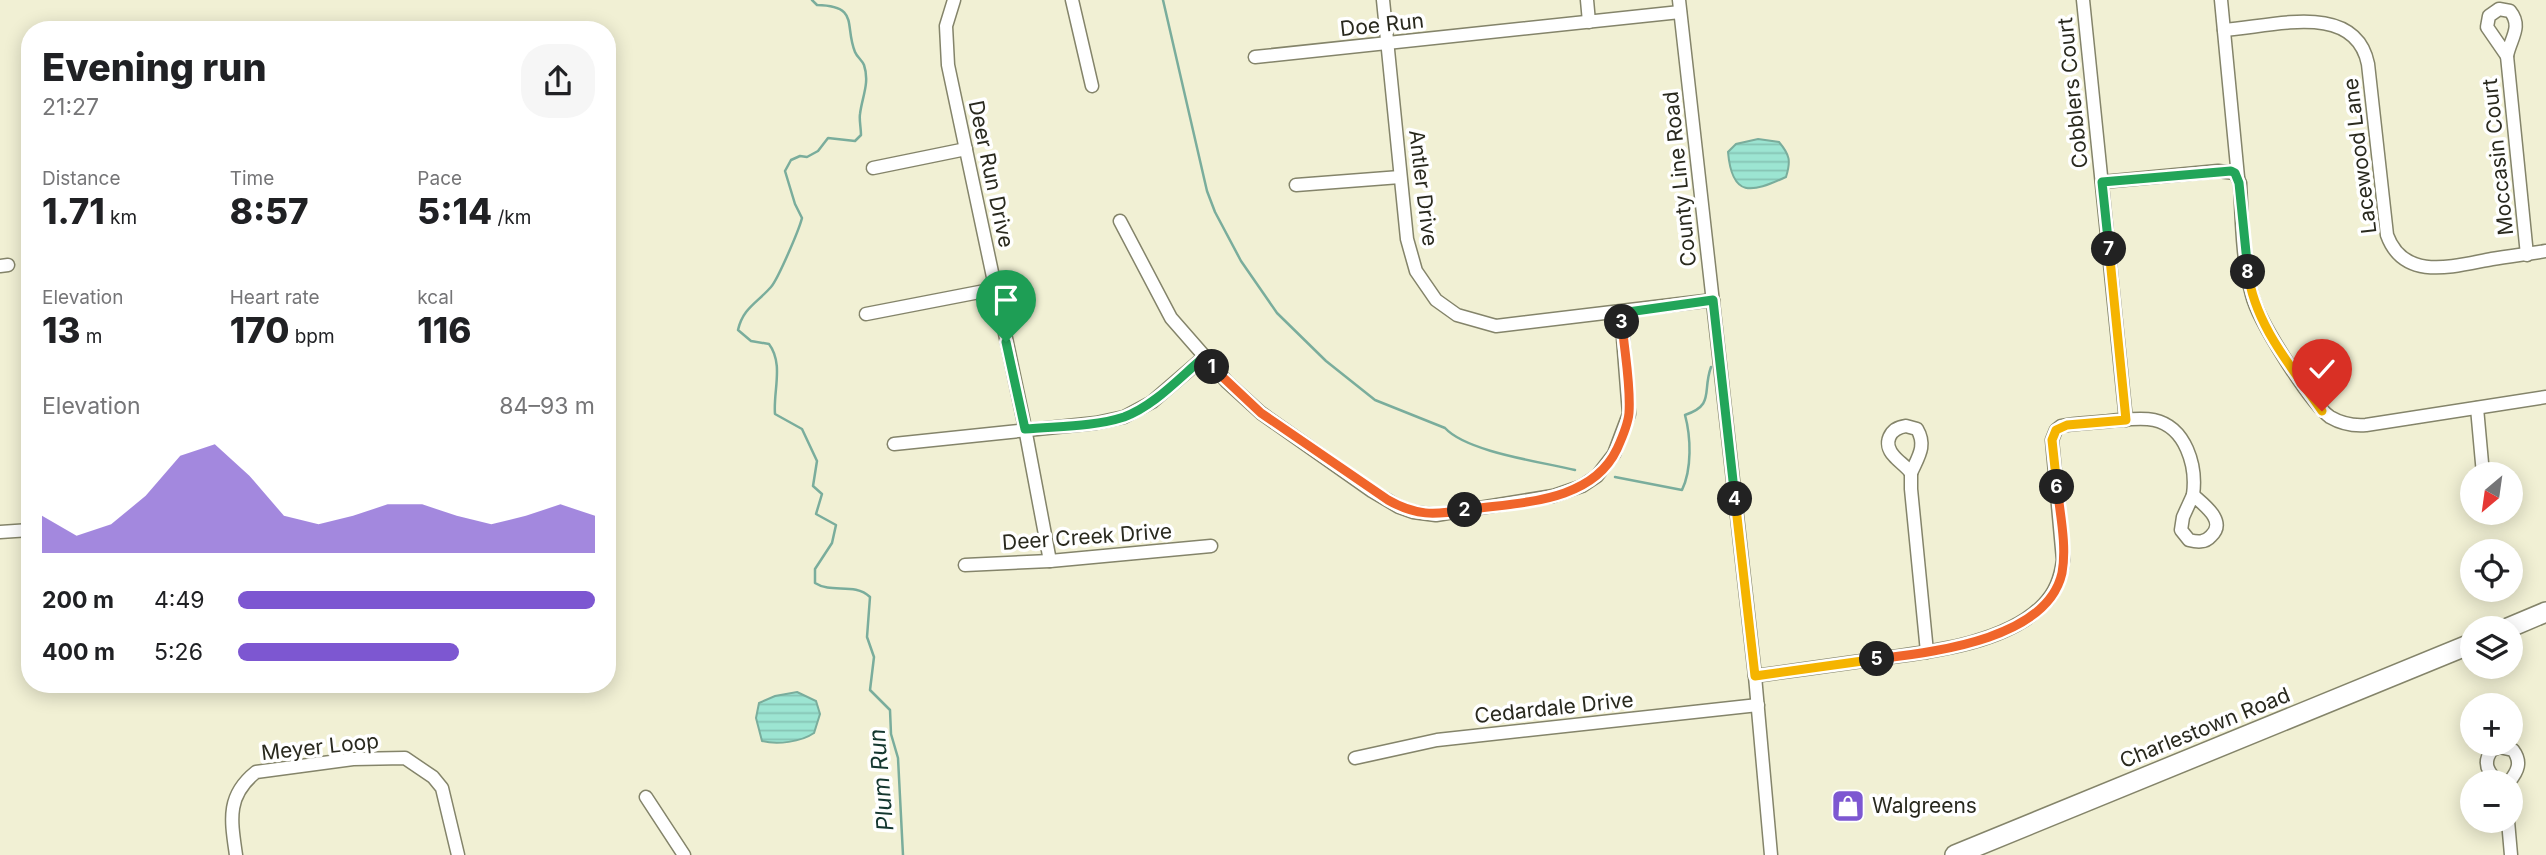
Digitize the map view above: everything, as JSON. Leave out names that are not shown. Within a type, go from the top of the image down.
[{"type":"main road","points":[[2523,622],[2546,612]]},
{"type":"main road","name":"Charlestown Road","points":[[1955,855],[2460,648]]},
{"type":"street","name":"Deer Run Drive","points":[[954,0],[949,12],[946,39],[948,65],[1025,429],[1050,561]]},
{"type":"street","points":[[1072,0],[1092,86]]},
{"type":"street","name":"Antler Drive","points":[[1383,0],[1407,239],[1416,271],[1436,300],[1457,316],[1496,326],[1713,300]]},
{"type":"street","points":[[1587,0],[1589,22]]},
{"type":"street","name":"Cobblers Court","points":[[2083,0],[2126,420]]},
{"type":"street","points":[[2221,0],[2249,284],[2254,303],[2280,349],[2322,411],[2346,424],[2366,425],[2546,397]]},
{"type":"street","name":"Doe Run","points":[[1255,57],[1589,22],[1680,6]]},
{"type":"street","name":"County Line Road","points":[[1680,6],[1755,676],[1771,855]]},
{"type":"street","name":"Lacewood Lane","points":[[2224,30],[2327,21],[2344,27],[2358,38],[2368,64],[2388,235],[2391,245],[2405,260],[2413,265],[2435,267],[2546,251]]},
{"type":"street","name":"Moccasin Court","points":[[2507,56],[2527,255]]},
{"type":"street","points":[[873,168],[966,149]]},
{"type":"street","points":[[2102,182],[2226,171],[2235,173],[2238,177]]},
{"type":"street","points":[[1296,185],[1401,177]]},
{"type":"street","points":[[1120,221],[1164,306],[1203,358],[1261,413],[1399,507],[1436,515],[1553,496],[1582,486],[1597,476],[1615,454],[1629,414],[1621,313]]},
{"type":"street","points":[[866,314],[996,289]]},
{"type":"street","points":[[894,444],[1096,423],[1124,417],[1152,402],[1203,358]]},
{"type":"street","points":[[2477,408],[2482,462]]},
{"type":"street","points":[[1755,676],[1927,652],[1970,643],[2028,618],[2046,603],[2058,584],[2063,561],[2053,435],[2056,430],[2067,425],[2155,420],[2171,428],[2188,450],[2193,495]]},
{"type":"street","points":[[1911,473],[1927,652]]},
{"type":"street","points":[[0,533],[21,531]]},
{"type":"street","name":"Deer Creek Drive","points":[[965,565],[1050,561],[1211,546]]},
{"type":"street","name":"Cedardale Drive","points":[[1356,758],[1437,740],[1758,705]]},
{"type":"street","points":[[2488,770],[2486,762],[2492,750],[2506,747],[2513,750],[2519,763],[2517,770]]},
{"type":"street","name":"Meyer Loop","points":[[236,855],[231,822],[232,809],[245,781],[256,772],[353,759],[405,758],[433,777],[442,788],[458,855]]},
{"type":"street","points":[[646,797],[684,855]]},
{"type":"street","points":[[2509,833],[2511,855]]},
{"type":"water","points":[[1758,139],[1779,142],[1788,158],[1788,171],[1786,177],[1774,182],[1745,188],[1734,178],[1728,152],[1736,144]]},
{"type":"water","points":[[797,692],[816,701],[820,714],[814,733],[789,742],[762,741],[756,718],[759,703],[775,696]]},
{"type":"waterway","name":"Plum Run","points":[[812,0],[817,5],[840,9],[848,19],[855,52],[866,72],[860,116],[861,135],[855,141],[828,138],[818,151],[807,157],[800,156],[791,160],[785,171],[802,218],[774,282],[747,311],[738,330],[751,341],[769,344],[777,369],[775,414],[802,429],[817,461],[813,486],[822,494],[816,514],[836,525],[832,543],[815,569],[815,583],[829,588],[857,590],[870,597],[867,637],[874,657],[870,690],[890,710],[891,734],[898,758],[903,855]]},
{"type":"waterway","points":[[1163,0],[1207,191],[1241,261],[1277,313],[1326,361],[1375,400],[1445,428],[1470,444],[1487,450],[1575,470]]},
{"type":"waterway","points":[[1615,477],[1682,490],[1688,473],[1690,453],[1685,415],[1704,402],[1711,367]]},
{"type":"place","name":"Walgreens","points":[[1848,806]]},
{"type":"route","points":[[1006,342],[1025,429],[1096,423],[1124,417],[1152,402],[1203,358],[1261,413],[1372,491],[1399,507],[1436,515],[1567,493],[1597,476],[1615,454],[1629,414],[1621,313],[1713,300],[1755,676],[1927,652],[1970,643],[2028,618],[2053,594],[2062,573],[2063,561],[2053,435],[2061,426],[2126,420],[2102,182],[2218,171],[2235,173],[2239,183],[2249,284],[2254,303],[2280,349],[2322,411]]}]
